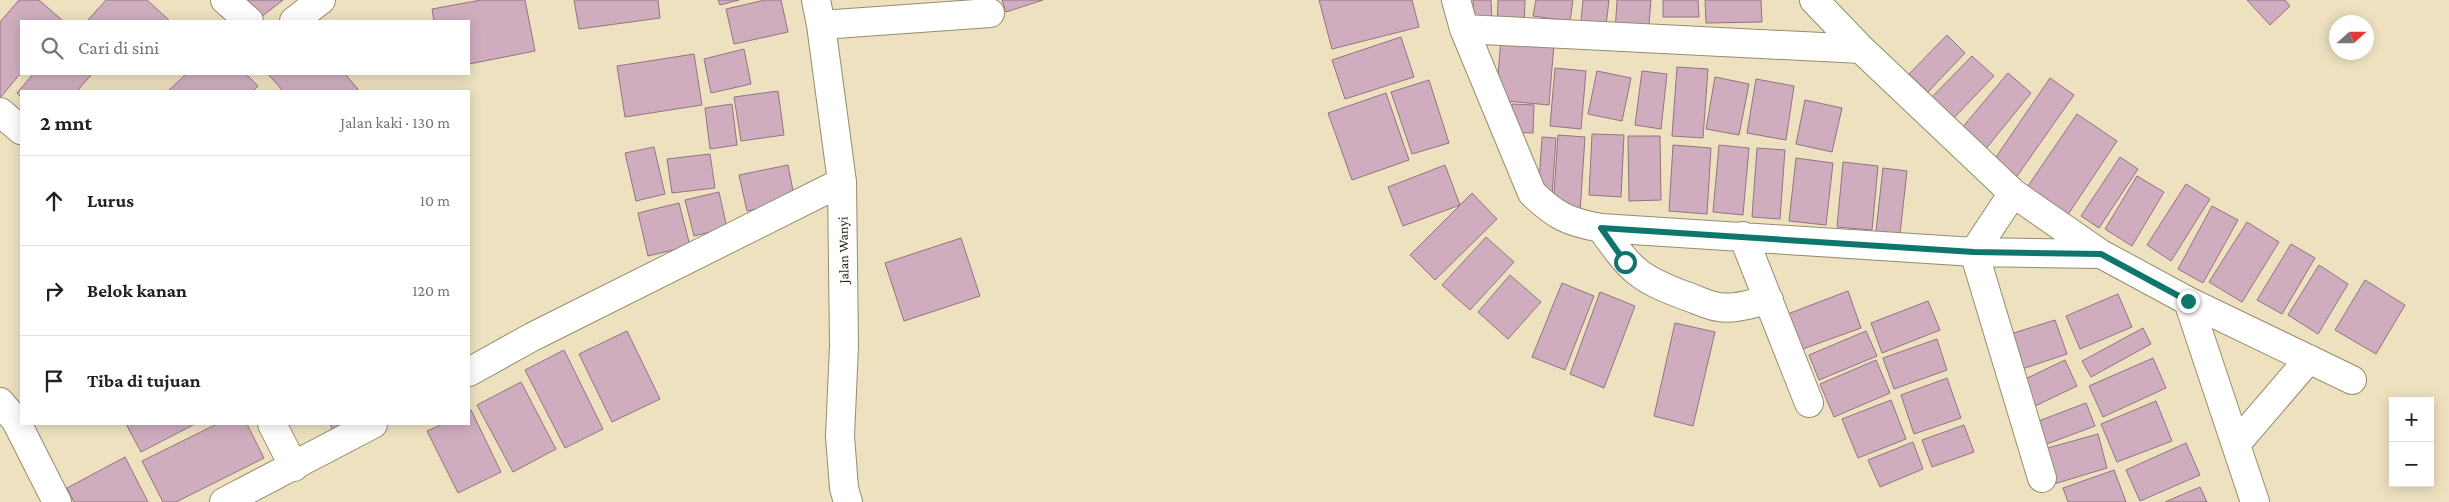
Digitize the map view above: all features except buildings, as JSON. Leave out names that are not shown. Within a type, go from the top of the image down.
[{"type":"street","points":[[225,0],[248,20]]},
{"type":"street","points":[[295,20],[320,0]]},
{"type":"street","points":[[1456,0],[1464,28],[1532,193],[1551,212],[1577,223],[1601,228],[1974,252],[2101,254]]},
{"type":"street","points":[[1814,0],[1861,49],[2013,194],[2101,254],[2188,301],[2352,380]]},
{"type":"street","points":[[818,12],[990,13]]},
{"type":"street","name":"Jalan Wanyi","points":[[818,12],[842,182],[844,346],[840,436],[844,488],[848,502]]},
{"type":"street","points":[[1464,28],[1861,49]]},
{"type":"street","points":[[0,112],[20,129]]},
{"type":"street","points":[[470,371],[532,337],[842,182]]},
{"type":"street","points":[[1974,252],[2013,194]]},
{"type":"street","points":[[1601,228],[1625,262],[1642,277],[1655,285],[1719,307],[1733,307],[1768,300]]},
{"type":"street","points":[[1743,236],[1809,403]]},
{"type":"street","points":[[1974,252],[2042,478]]},
{"type":"street","points":[[2188,301],[2237,443],[2255,502]]},
{"type":"street","points":[[2237,443],[2309,359]]},
{"type":"street","points":[[0,402],[9,410],[16,421],[56,502]]},
{"type":"street","points":[[273,425],[294,467]]},
{"type":"street","points":[[224,502],[371,425]]},
{"type":"route","points":[[1625,262],[1601,228],[1974,252],[2101,254],[2188,301]]}]
